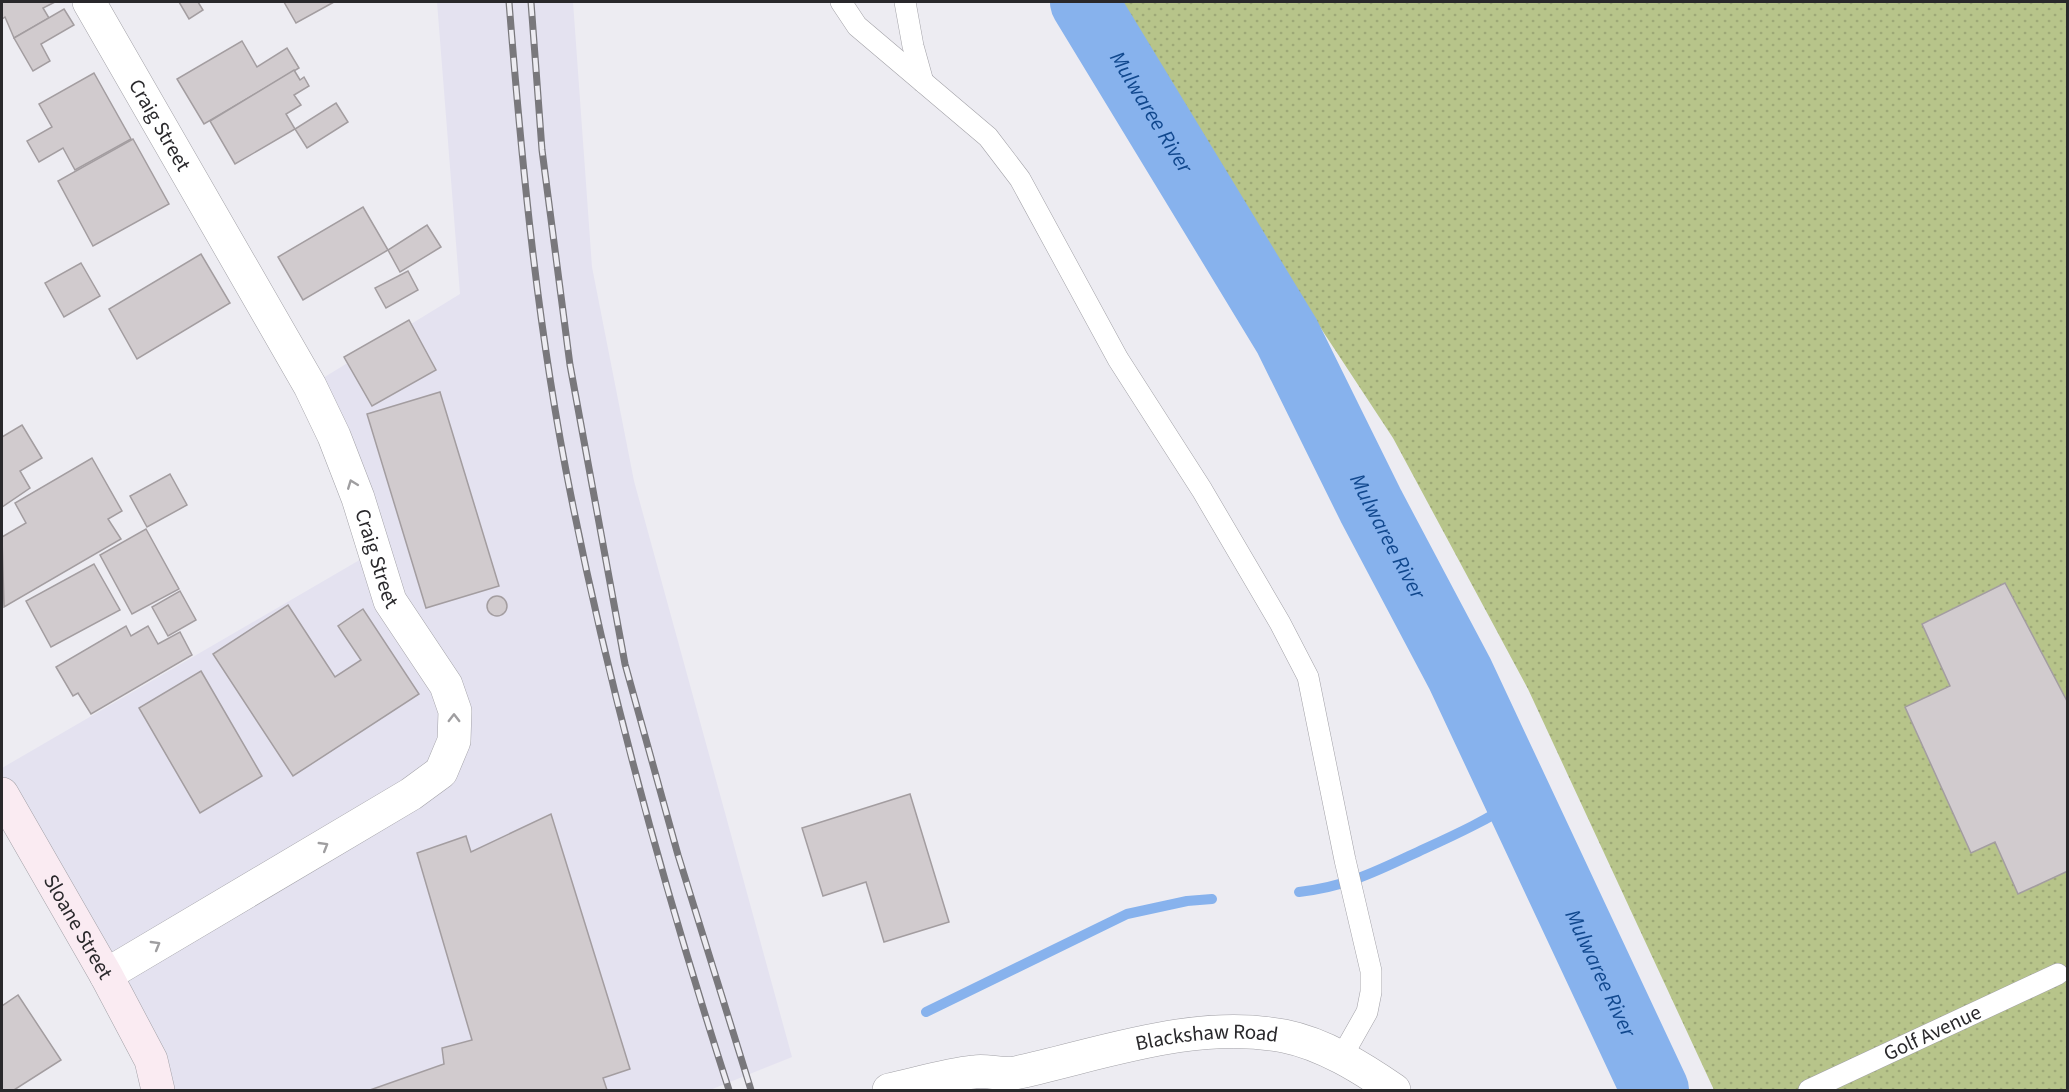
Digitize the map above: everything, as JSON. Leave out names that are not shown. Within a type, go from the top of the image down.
[{"type":"street","name":"Craig Street","points":[[89,2],[310,386],[334,436],[358,498],[390,601],[446,685],[456,711],[453,741],[441,771],[434,777],[411,794],[106,975]]},
{"type":"street","name":"Sloane Street","points":[[2,794],[106,975],[154,1075],[178,1090]]},
{"type":"street","name":"Blackshaw Road","points":[[889,1090],[974,1072],[1011,1073],[1158,1039],[1206,1033],[1286,1036],[1341,1058],[1394,1090]]},
{"type":"street","name":"Blackshaw Road","points":[[982,1090],[1011,1073]]},
{"type":"lane","points":[[842,2],[857,26],[988,137],[1020,179],[1118,359],[1202,490],[1280,623],[1308,677],[1345,860],[1371,971],[1371,992],[1367,1012],[1341,1058]]},
{"type":"lane","points":[[905,2],[913,46],[923,82]]},
{"type":"lane","name":"Golf Avenue","points":[[1809,1090],[2058,974]]},
{"type":"shaded area","points":[[437,2],[573,2],[592,267],[634,481],[792,1057],[710,1090],[169,1090],[2,794],[2,768],[375,551],[310,386],[460,294]]},
{"type":"green space","points":[[1112,2],[2067,2],[2067,1090],[1714,1090],[1528,689],[1393,438],[1199,143]]},
{"type":"building","points":[[2,2],[55,2],[43,8],[49,18],[14,38],[5,17],[2,19]]},
{"type":"building","points":[[179,2],[198,2],[203,10],[189,19]]},
{"type":"building","points":[[284,2],[334,2],[296,23]]},
{"type":"building","points":[[64,9],[74,25],[41,44],[50,61],[33,71],[14,38]]},
{"type":"building","points":[[242,41],[257,67],[287,48],[299,68],[204,124],[177,79]]},
{"type":"building","points":[[294,70],[300,80],[304,77],[309,86],[294,95],[301,105],[286,114],[295,129],[235,164],[210,121]]},
{"type":"building","points":[[94,73],[131,139],[75,170],[63,148],[39,162],[27,141],[52,127],[39,104]]},
{"type":"building","points":[[336,103],[348,122],[307,148],[295,129]]},
{"type":"building","points":[[133,139],[169,204],[93,246],[58,181]]},
{"type":"building","points":[[363,207],[388,250],[303,300],[278,257]]},
{"type":"building","points":[[427,225],[441,247],[400,272],[388,250]]},
{"type":"building","points":[[201,254],[230,303],[137,359],[109,309]]},
{"type":"building","points":[[81,263],[100,296],[64,317],[45,283]]},
{"type":"building","points":[[408,271],[418,290],[386,308],[375,288]]},
{"type":"building","points":[[409,320],[436,370],[372,406],[344,357]]},
{"type":"building","points":[[440,392],[499,586],[426,608],[367,414]]},
{"type":"building","points":[[22,425],[42,458],[20,471],[30,488],[2,507],[2,437]]},
{"type":"building","points":[[92,458],[122,511],[108,519],[121,539],[4,607],[2,537],[26,523],[15,503]]},
{"type":"building","points":[[170,474],[187,505],[147,527],[130,496]]},
{"type":"building","points":[[146,529],[179,589],[132,614],[100,555]]},
{"type":"building","points":[[94,564],[120,610],[51,647],[26,601]]},
{"type":"building","points":[[2005,583],[2068,703],[2068,871],[2018,894],[1995,842],[1971,853],[1905,707],[1950,686],[1922,624]]},
{"type":"building","points":[[180,591],[196,620],[168,636],[152,607]]},
{"type":"building","points":[[497,596],[504,599],[507,606],[504,613],[497,616],[490,613],[487,606],[490,599]]},
{"type":"building","points":[[288,605],[335,677],[361,660],[338,626],[363,609],[419,694],[293,776],[213,654]]},
{"type":"building","points":[[126,626],[131,636],[148,626],[158,644],[180,632],[192,655],[91,714],[78,693],[73,696],[56,667]]},
{"type":"building","points":[[201,671],[262,776],[200,813],[139,708]]},
{"type":"building","points":[[910,794],[949,922],[884,942],[866,882],[823,896],[802,828]]},
{"type":"building","points":[[551,814],[630,1069],[603,1078],[607,1090],[370,1090],[444,1064],[442,1048],[472,1040],[417,853],[466,836],[471,852]]},
{"type":"building","points":[[18,995],[61,1060],[14,1090],[2,1090],[2,1006]]},
{"type":"waterway","name":"Mulwaree River","points":[[1084,2],[1287,336],[1371,506],[1460,674],[1655,1090]]},
{"type":"waterway","points":[[1299,892],[1334,886],[1378,870],[1473,826],[1519,799]]},
{"type":"waterway","points":[[926,1012],[1127,914],[1187,901],[1212,899]]},
{"type":"railway","points":[[509,2],[532,250],[549,373],[571,496],[604,646],[641,795],[683,943],[729,1090]]},
{"type":"railway","points":[[531,2],[542,150],[570,365],[625,664],[678,855],[751,1090]]}]
